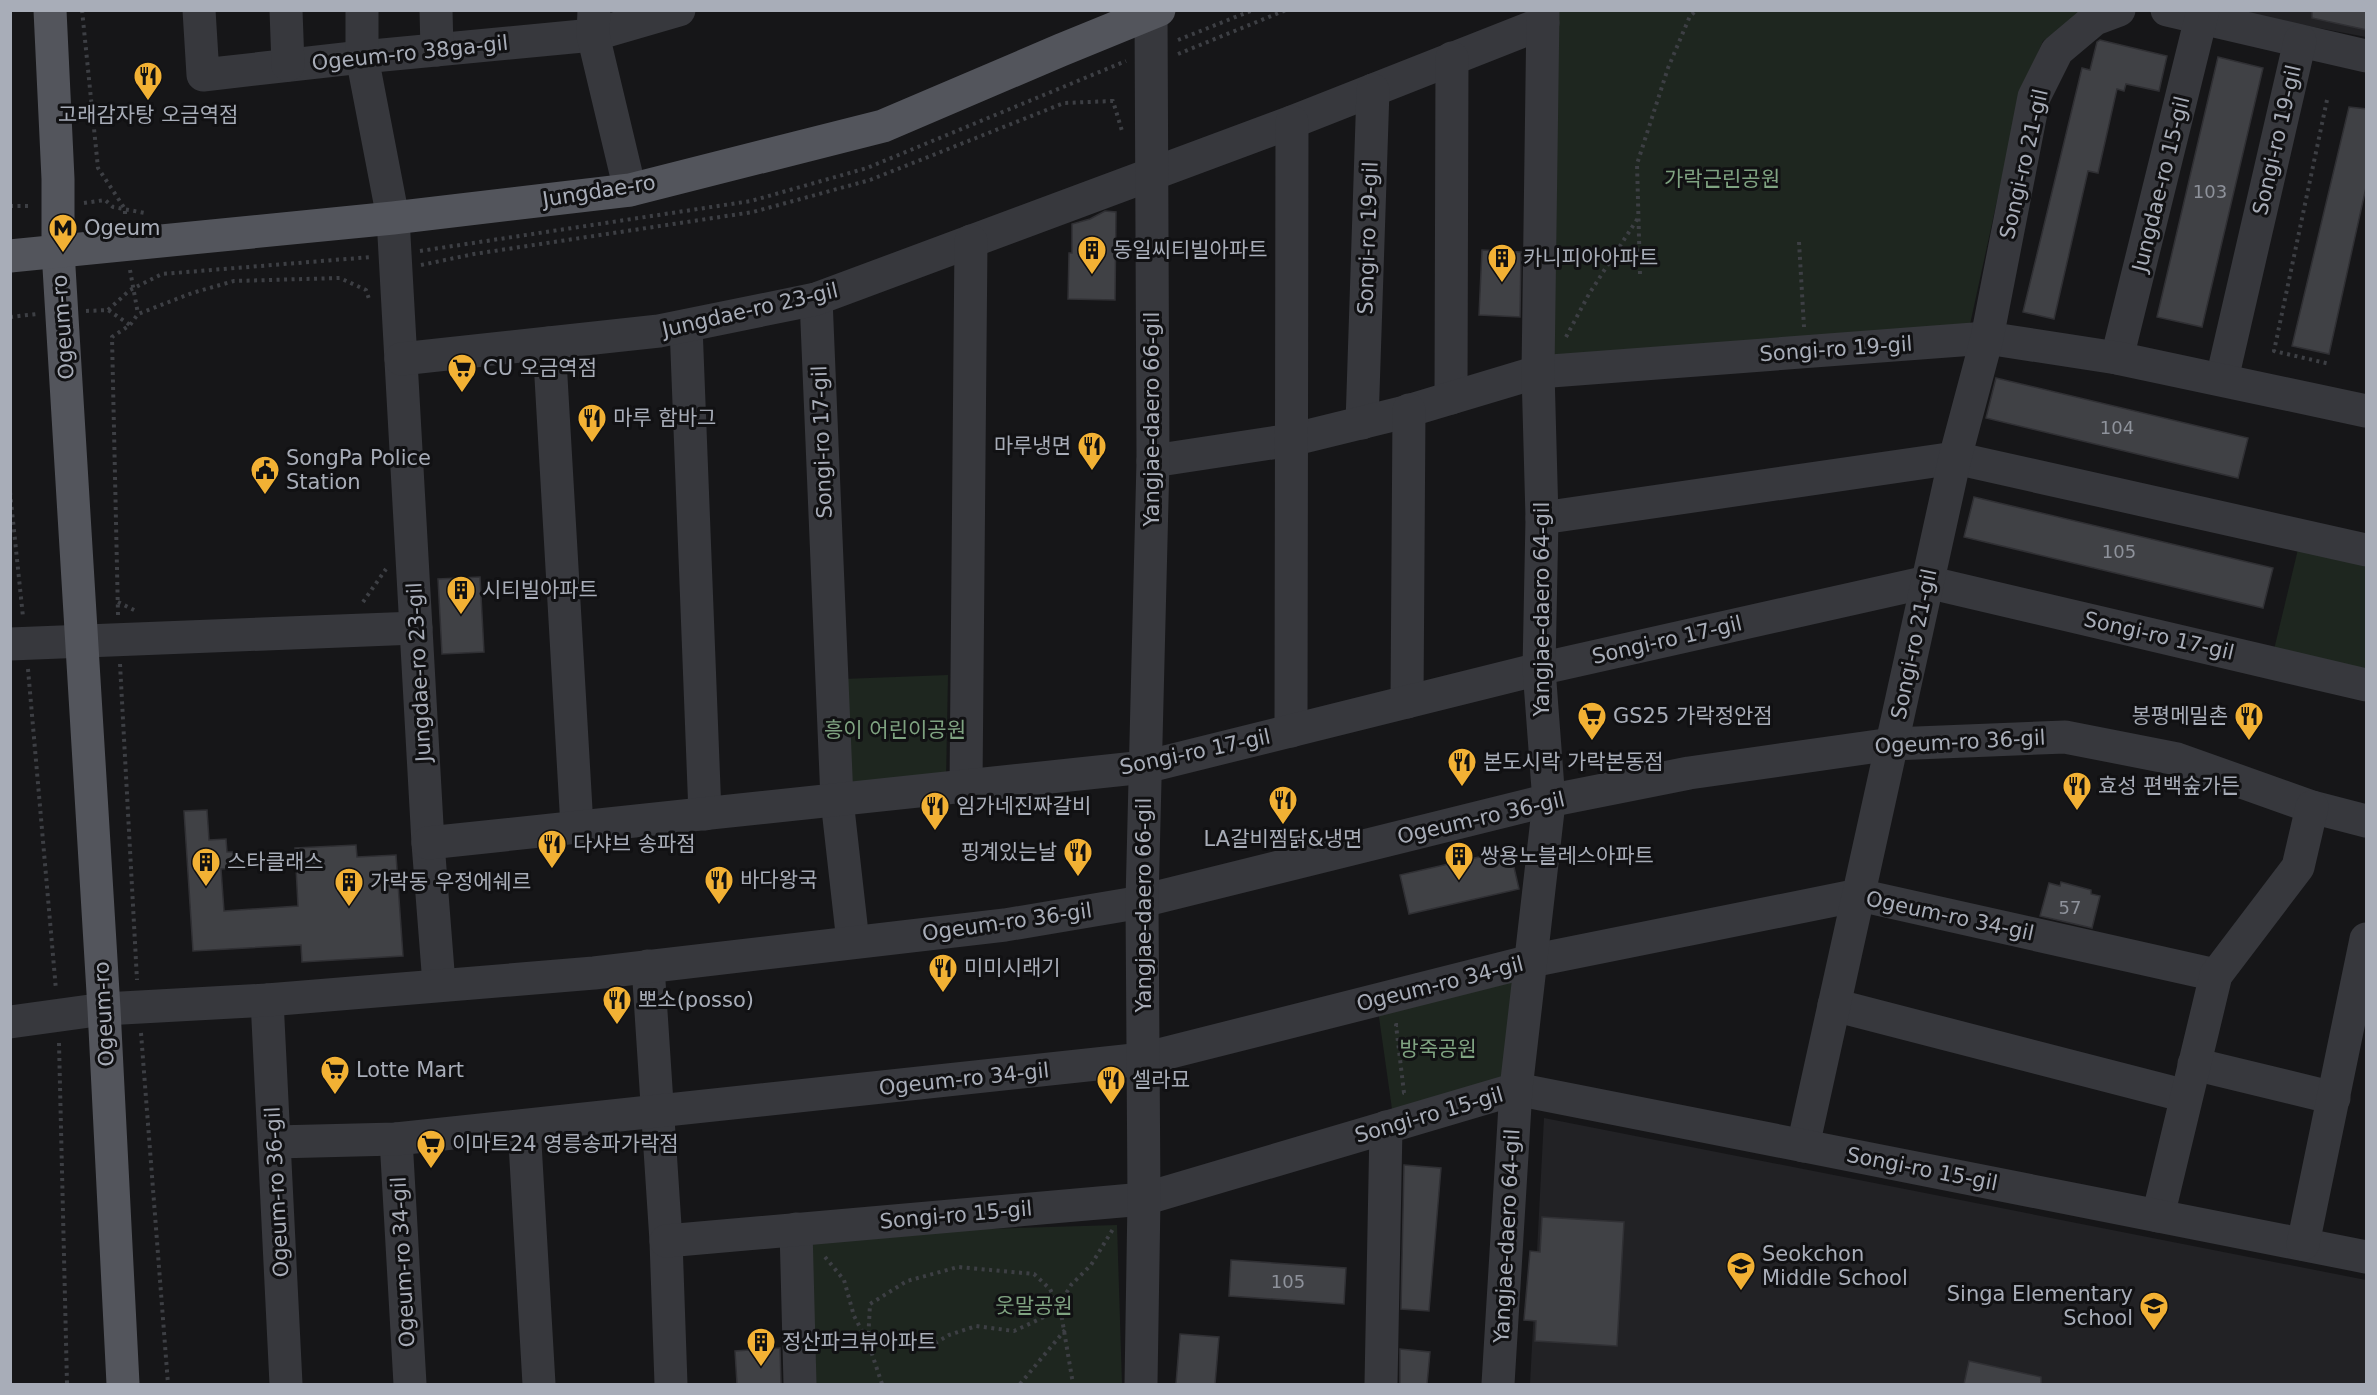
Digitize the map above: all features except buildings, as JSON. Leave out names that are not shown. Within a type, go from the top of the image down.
[{"type":"main road","name":"Ogeum-ro","points":[[50,10],[58,179],[58,251],[104,1009],[123,1384]]},
{"type":"main road","name":"Jungdae-ro","points":[[10,256],[393,218],[630,190],[883,126],[1154,11]]},
{"type":"street","name":"Ogeum-ro 38ga-gil","points":[[199,10],[203,75],[436,50],[679,10]]},
{"type":"street","points":[[286,10],[288,65]]},
{"type":"street","name":"Jungdae-ro 23-gil","points":[[362,10],[362,57],[393,218],[428,843],[439,984]]},
{"type":"street","points":[[436,10],[436,50]]},
{"type":"street","name":"Songi-ro 21-gil","points":[[1803,1146],[1955,458],[1988,338],[2034,97],[2056,51],[2095,19],[2119,10]]},
{"type":"street","points":[[2167,10],[2203,14],[2300,41],[2367,56]]},
{"type":"street","name":"Yangjae-daero 66-gil","points":[[1141,1384],[1137,1199],[1143,1059],[1142,901],[1153,461],[1154,11]]},
{"type":"street","name":"Jungdae-ro 15-gil","points":[[2117,358],[2203,14]]},
{"type":"street","points":[[1152,174],[1373,90],[1543,17]]},
{"type":"street","name":"Yangjae-daero 64-gil","points":[[1498,1384],[1516,1089],[1549,802],[1539,669],[1542,518],[1538,372],[1543,17]]},
{"type":"street","points":[[593,23],[630,190]]},
{"type":"street","name":"Songi-ro 19-gil","points":[[2222,380],[2300,41]]},
{"type":"street","points":[[1451,398],[1452,58]]},
{"type":"street","name":"Songi-ro 19-gil","points":[[1362,423],[1373,90]]},
{"type":"street","points":[[1291,731],[1292,122]]},
{"type":"street","name":"Jungdae-ro 23-gil","points":[[401,359],[659,331],[816,299],[1152,174]]},
{"type":"street","points":[[966,786],[971,241]]},
{"type":"street","name":"Songi-ro 17-gil","points":[[816,299],[837,800],[853,942]]},
{"type":"street","points":[[686,326],[705,814]]},
{"type":"street","name":"Songi-ro 19-gil","points":[[1153,461],[1291,440],[1362,423],[1538,372],[1988,338],[2117,358],[2367,411]]},
{"type":"street","points":[[549,343],[577,827]]},
{"type":"street","points":[[1407,702],[1409,410]]},
{"type":"street","points":[[1542,518],[1955,458],[2367,550]]},
{"type":"street","name":"Songi-ro 17-gil","points":[[428,843],[1146,767],[1539,669],[1927,582],[2367,685]]},
{"type":"street","points":[[18,644],[416,628]]},
{"type":"street","name":"Ogeum-ro 36-gil","points":[[10,1022],[104,1009],[267,1000],[594,973],[1005,925],[1142,901],[1533,804],[1689,773],[1892,744],[2065,737],[2176,759],[2312,807],[2367,821]]},
{"type":"street","points":[[2158,1216],[2216,975],[2298,867],[2312,807]]},
{"type":"street","name":"Ogeum-ro 34-gil","points":[[275,1142],[396,1139],[657,1113],[1143,1059],[1532,961],[1858,895],[2216,975]]},
{"type":"street","points":[[2303,1244],[2367,939]]},
{"type":"street","points":[[648,966],[666,1241],[671,1384]]},
{"type":"street","name":"Ogeum-ro 36-gil","points":[[267,1000],[286,1384]]},
{"type":"street","points":[[1834,1005],[2186,1096]]},
{"type":"street","points":[[2194,1064],[2334,1098]]},
{"type":"street","name":"Songi-ro 15-gil","points":[[666,1241],[1137,1199],[1516,1089],[2367,1257]]},
{"type":"street","points":[[524,1126],[539,1384]]},
{"type":"street","points":[[1381,1384],[1386,1127]]},
{"type":"street","name":"Ogeum-ro 34-gil","points":[[396,1139],[410,1384]]},
{"type":"street","points":[[796,1229],[800,1384]]},
{"type":"path","points":[[82,10],[98,168],[125,210]]},
{"type":"path","points":[[1175,66],[1178,54],[1286,10]]},
{"type":"path","points":[[1640,274],[1637,164],[1668,68],[1690,16],[1697,10]]},
{"type":"path","points":[[2327,100],[2274,351],[2330,364]]},
{"type":"path","points":[[416,273],[420,265],[474,254],[753,212],[870,180],[1064,103],[1113,101],[1122,131]]},
{"type":"path","points":[[1565,339],[1589,294],[1639,217]]},
{"type":"path","points":[[1799,242],[1806,352]]},
{"type":"path","points":[[142,615],[118,602],[112,337],[130,325],[138,314],[192,292],[234,281],[340,278],[366,290],[370,307]]},
{"type":"path","points":[[108,310],[130,325]]},
{"type":"path","points":[[10,492],[18,644],[58,1015],[67,1384]]},
{"type":"path","points":[[352,603],[364,602],[390,561]]},
{"type":"path","points":[[1405,1023],[1396,1025],[1404,1093],[1413,1091]]},
{"type":"path","points":[[868,1342],[895,1340],[932,1345],[949,1335],[976,1326],[1014,1331],[1042,1318],[1058,1307],[1071,1285],[1091,1264],[1137,1199]]},
{"type":"path","points":[[796,1229],[821,1252],[844,1281],[854,1316],[868,1342],[882,1384]]},
{"type":"path","points":[[868,1342],[870,1304],[907,1281],[958,1267],[1034,1274],[1050,1289],[1058,1307],[1065,1330],[1073,1384]]},
{"type":"path","points":[[1020,1384],[1065,1330]]},
{"type":"shaded area","points":[[2229,11],[2366,11],[2366,37]]},
{"type":"shaded area","name":"Seokchon Middle School","points":[[1544,1118],[2366,1280],[2366,1384],[1530,1384]]},
{"type":"green space","name":"가락근린공원","points":[[1559,11],[2085,11],[2043,41],[2020,95],[1969,329],[1547,362]]},
{"type":"green space","points":[[2299,545],[2366,560],[2366,678],[2272,658]]},
{"type":"green space","name":"흥이 어린이공원","points":[[948,675],[946,780],[845,790],[843,679]]},
{"type":"green space","name":"방죽공원","points":[[1520,978],[1507,1081],[1393,1116],[1378,1010]]},
{"type":"green space","name":"웃말공원","points":[[1117,1225],[1122,1384],[816,1384],[811,1234]]},
{"type":"place","name":"고래감자탕 오금역점","points":[[148,102]]},
{"type":"place","name":"Ogeum","points":[[63,254]]},
{"type":"place","name":"동일씨티빌아파트","points":[[1092,276]]},
{"type":"place","name":"카니피아아파트","points":[[1502,284]]},
{"type":"place","name":"CU 오금역점","points":[[462,394]]},
{"type":"place","name":"마루 함바그","points":[[592,444]]},
{"type":"place","name":"마루냉면","points":[[1092,472]]},
{"type":"place","name":"SongPa Police Station","points":[[265,496]]},
{"type":"place","name":"시티빌아파트","points":[[461,616]]},
{"type":"place","name":"GS25 가락정안점","points":[[1592,742]]},
{"type":"place","name":"봉평메밀촌","points":[[2249,742]]},
{"type":"place","name":"본도시락 가락본동점","points":[[1462,788]]},
{"type":"place","name":"효성 편백숲가든","points":[[2077,812]]},
{"type":"place","name":"LA갈비찜닭&냉면","points":[[1283,826]]},
{"type":"place","name":"임가네진짜갈비","points":[[935,832]]},
{"type":"place","name":"다샤브 송파점","points":[[552,870]]},
{"type":"place","name":"핑계있는날","points":[[1078,878]]},
{"type":"place","name":"쌍용노블레스아파트","points":[[1459,882]]},
{"type":"place","name":"스타클래스","points":[[206,888]]},
{"type":"place","name":"바다왕국","points":[[719,906]]},
{"type":"place","name":"가락동 우정에쉐르","points":[[349,908]]},
{"type":"place","name":"미미시래기","points":[[943,994]]},
{"type":"place","name":"뽀소(posso)","points":[[617,1026]]},
{"type":"place","name":"Lotte Mart","points":[[335,1096]]},
{"type":"place","name":"셀라묘","points":[[1111,1106]]},
{"type":"place","name":"이마트24 영릉송파가락점","points":[[431,1170]]},
{"type":"place","name":"Seokchon Middle School","points":[[1741,1292]]},
{"type":"place","name":"Singa Elementary School","points":[[2154,1332]]},
{"type":"place","name":"정산파크뷰아파트","points":[[761,1368]]}]
